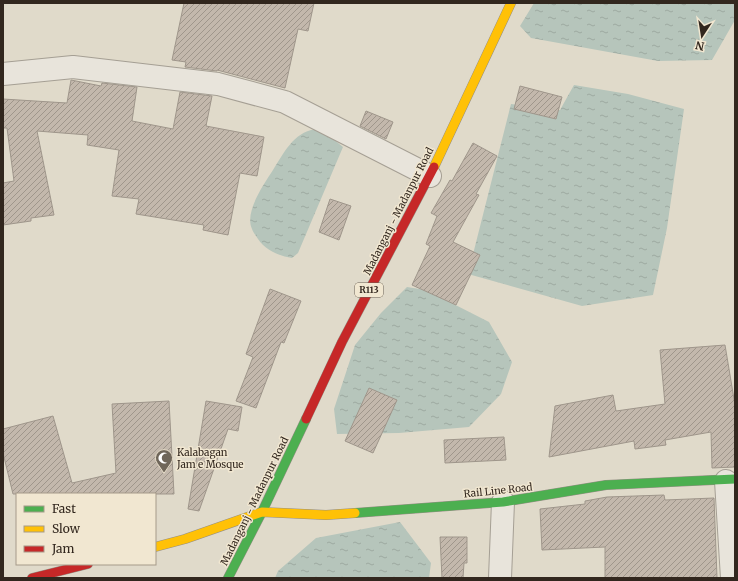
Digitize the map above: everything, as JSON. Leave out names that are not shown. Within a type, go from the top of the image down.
[{"type":"main road","name":"Madanganj - Madanpur Road","points":[[228,578],[262,512],[342,342],[430,176],[511,3]]},
{"type":"main road","name":"Rail Line Road","points":[[262,512],[326,515],[503,502],[606,486],[730,480]]},
{"type":"main road","points":[[156,547],[185,539],[262,512]]},
{"type":"main road","points":[[32,578],[84,565]]},
{"type":"street","points":[[3,74],[73,67],[218,84],[285,102],[430,176]]},
{"type":"street","points":[[730,480],[732,578]]},
{"type":"street","points":[[500,578],[503,502]]},
{"type":"water","points":[[534,3],[735,3],[735,20],[712,60],[658,61],[531,38],[520,26]]},
{"type":"water","points":[[574,85],[628,94],[684,109],[667,228],[653,295],[582,306],[468,274],[511,104],[560,110]]},
{"type":"water","points":[[315,129],[332,138],[343,147],[298,253],[292,258],[277,254],[261,243],[252,229],[250,222],[251,215],[260,190],[285,151],[295,139],[307,131]]},
{"type":"water","points":[[407,287],[426,290],[489,322],[512,362],[501,394],[469,427],[399,433],[337,434],[334,409],[355,345],[381,313]]},
{"type":"water","points":[[400,522],[431,563],[429,578],[275,578],[278,571],[316,538]]},
{"type":"building","points":[[184,3],[314,3],[308,31],[298,29],[285,88],[217,70],[185,67],[186,62],[172,60]]},
{"type":"building","points":[[71,80],[101,86],[102,83],[137,87],[132,121],[173,129],[180,92],[212,96],[206,126],[264,137],[257,176],[240,173],[228,235],[203,230],[204,225],[136,214],[139,199],[112,196],[119,150],[87,145],[88,135],[37,131],[54,215],[31,218],[31,221],[3,225],[3,183],[14,181],[7,128],[3,128],[3,99],[67,103]]},
{"type":"building","points":[[520,86],[562,97],[556,119],[514,109]]},
{"type":"building","points":[[366,111],[393,122],[386,139],[360,126]]},
{"type":"building","points":[[473,143],[497,156],[476,194],[479,195],[453,242],[480,255],[456,305],[412,285],[430,246],[426,244],[437,216],[431,213],[450,180],[452,181]]},
{"type":"building","points":[[330,199],[351,206],[339,240],[319,232]]},
{"type":"building","points":[[270,289],[301,301],[284,343],[281,342],[256,408],[236,401],[253,357],[246,354]]},
{"type":"building","points":[[725,345],[735,405],[735,467],[712,468],[711,432],[665,440],[666,445],[635,449],[634,441],[549,457],[555,406],[613,395],[616,411],[665,404],[660,350]]},
{"type":"building","points":[[369,388],[397,400],[373,453],[345,441]]},
{"type":"building","points":[[169,401],[174,494],[13,494],[3,453],[3,429],[53,416],[72,483],[116,473],[112,404]]},
{"type":"building","points":[[206,401],[242,407],[238,431],[228,429],[199,511],[188,509]]},
{"type":"building","points":[[504,437],[506,460],[445,463],[444,440]]},
{"type":"building","points":[[664,495],[665,500],[714,498],[717,578],[605,578],[605,547],[542,550],[540,509],[585,504],[585,501],[607,497]]},
{"type":"building","points":[[440,537],[467,537],[467,563],[464,563],[463,578],[442,578]]},
{"type":"traffic: fast","points":[[228,578],[262,512],[306,419]]},
{"type":"traffic: fast","points":[[355,513],[503,502],[606,485],[735,479]]},
{"type":"traffic: slow","points":[[434,167],[511,3]]},
{"type":"traffic: slow","points":[[156,547],[185,539],[262,512],[326,515],[355,513]]},
{"type":"traffic: jam","points":[[306,419],[342,342],[434,167]]},
{"type":"traffic: jam","points":[[32,578],[84,565]]},
{"type":"place","name":"Kalabagan Jam e Mosque","points":[[164,473]]}]
